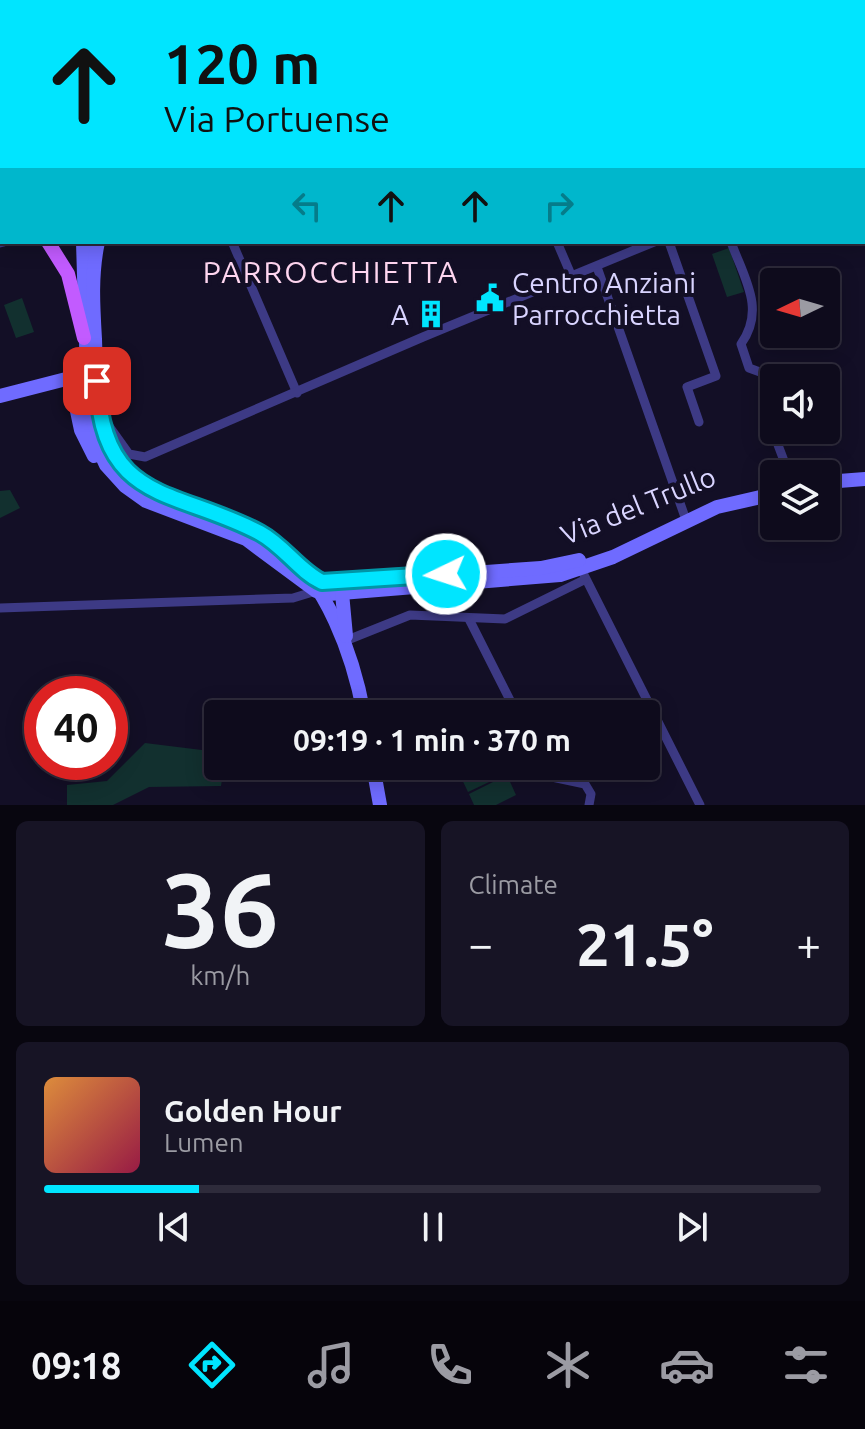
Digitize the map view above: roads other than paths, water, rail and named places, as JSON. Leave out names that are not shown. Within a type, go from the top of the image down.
[{"type":"main road","points":[[49,244],[68,274],[84,338]]},
{"type":"main road","points":[[83,244],[88,266],[98,406],[114,454],[140,482],[165,496],[258,532],[319,581],[338,588],[345,641]]},
{"type":"main road","points":[[97,244],[88,266],[84,338],[91,424],[97,447],[111,472]]},
{"type":"main road","points":[[0,396],[70,378],[83,436],[92,453],[111,472],[151,503],[246,539],[316,591]]},
{"type":"main road","points":[[840,481],[865,479]]},
{"type":"main road","points":[[840,488],[865,487]]},
{"type":"main road","name":"Via del Trullo","points":[[474,578],[554,577],[580,570],[625,552],[684,516],[730,494],[760,489]]},
{"type":"main road","name":"Via del Trullo","points":[[684,516],[760,496]]},
{"type":"main road","points":[[305,569],[345,641],[361,700]]},
{"type":"main road","name":"Via del Trullo","points":[[316,591],[580,570]]},
{"type":"main road","points":[[376,780],[380,805]]},
{"type":"street","points":[[233,244],[297,393]]},
{"type":"street","points":[[558,244],[572,277]]},
{"type":"street","points":[[98,406],[124,447],[131,455],[142,458],[649,244]]},
{"type":"street","points":[[670,244],[716,376],[687,387],[699,422]]},
{"type":"street","points":[[732,244],[754,308],[754,321],[741,344],[749,368],[760,372]]},
{"type":"street","points":[[597,267],[684,516]]},
{"type":"street","points":[[580,570],[700,805]]},
{"type":"street","name":"Via del Trullo","points":[[345,641],[410,615],[510,618],[562,591],[580,570]]},
{"type":"street","name":"Via del Trullo","points":[[554,577],[562,591]]},
{"type":"street","points":[[0,608],[304,598],[316,591]]},
{"type":"street","points":[[469,619],[510,700]]},
{"type":"street","points":[[563,780],[588,787],[591,794],[589,805]]},
{"type":"place","name":"Centro Anziani Parrocchietta","points":[[490,298]]},
{"type":"place","name":"A","points":[[431,314]]},
{"type":"district","name":"PARROCCHIETTA","points":[[331,272]]}]
